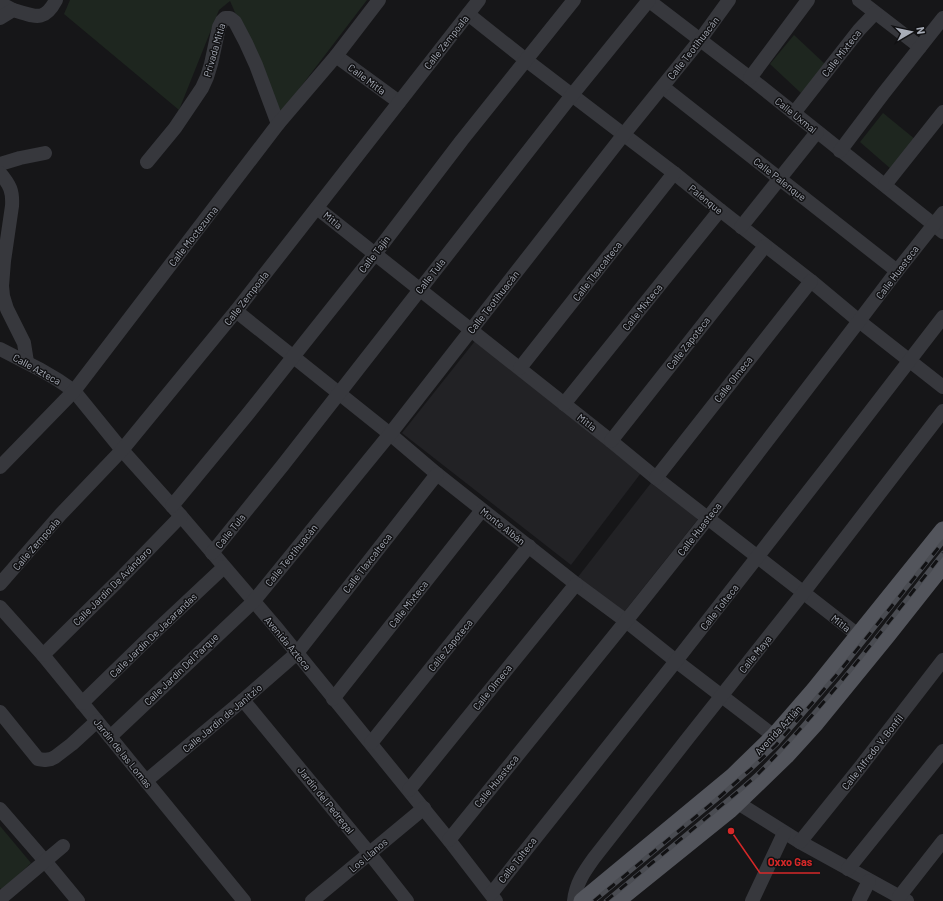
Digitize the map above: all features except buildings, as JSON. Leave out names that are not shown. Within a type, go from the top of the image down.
[{"type":"main road","name":"Avenida Aztlán","points":[[582,901],[733,776],[774,736],[814,690],[943,530]]},
{"type":"main road","points":[[617,901],[738,803],[786,756],[816,723],[943,565]]},
{"type":"street","points":[[0,3],[13,10],[35,16],[41,16],[49,12],[56,0]]},
{"type":"street","name":"Calle Moctezuma","points":[[0,467],[74,391],[278,124],[336,56],[379,0]]},
{"type":"street","name":"Calle Zempoala","points":[[0,584],[60,515],[122,450],[236,312],[398,102],[479,0]]},
{"type":"street","name":"Calle Tajín","points":[[176,511],[247,416],[375,254],[462,140],[574,0]]},
{"type":"street","name":"Calle Uxmal","points":[[648,0],[750,78],[938,229]]},
{"type":"street","name":"Calle Tula","points":[[212,553],[648,0]]},
{"type":"street","name":"Calle Teotihuacán","points":[[253,602],[390,434],[624,134],[700,40],[729,0]]},
{"type":"street","points":[[750,78],[808,0]]},
{"type":"street","points":[[859,0],[920,47]]},
{"type":"street","points":[[0,18],[13,10]]},
{"type":"street","name":"Calle Mixteca","points":[[794,113],[874,12]]},
{"type":"street","name":"Palenque","points":[[468,14],[674,173],[811,281],[859,322],[943,387]]},
{"type":"street","name":"Privada Mitla","points":[[147,162],[175,128],[202,88],[212,64],[222,21],[225,18],[230,18],[235,22],[246,43],[259,72],[278,124]]},
{"type":"street","points":[[840,151],[943,18]]},
{"type":"street","name":"Calle Mitla","points":[[336,56],[398,102]]},
{"type":"street","name":"Calle Palenque","points":[[663,87],[897,271]]},
{"type":"street","points":[[885,185],[943,112]]},
{"type":"street","points":[[741,227],[817,132]]},
{"type":"street","points":[[0,164],[45,153]]},
{"type":"street","points":[[0,173],[9,185],[13,197],[2,274],[3,296],[7,309],[24,343],[27,362]]},
{"type":"street","name":"Calle Tlaxcalteca","points":[[520,368],[674,173]]},
{"type":"street","name":"Mitla","points":[[317,208],[520,368],[656,478],[858,635]]},
{"type":"street","name":"Calle Mixteca","points":[[564,404],[720,210]]},
{"type":"street","name":"Calle Huasteca","points":[[449,840],[708,518],[897,271],[938,229],[943,213]]},
{"type":"street","name":"Calle Zapoteca","points":[[611,441],[765,246]]},
{"type":"street","name":"Calle Olmeca","points":[[656,478],[811,281]]},
{"type":"street","name":"Monte Albán","points":[[236,312],[390,434],[482,510],[774,736]]},
{"type":"street","name":"Calle Tolteca","points":[[494,897],[943,317]]},
{"type":"street","name":"Calle Azteca","points":[[0,349],[27,362],[74,391]]},
{"type":"street","name":"Avenida Azteca","points":[[74,391],[122,450],[224,567],[371,743],[494,897]]},
{"type":"street","name":"Calle Maya","points":[[574,901],[576,888],[579,881],[594,858],[803,593],[943,411]]},
{"type":"street","name":"Calle Tlaxcalteca","points":[[296,653],[437,474]]},
{"type":"street","name":"Calle Mixteca","points":[[334,699],[482,510]]},
{"type":"street","name":"Calle Jardín De Avándaro","points":[[43,655],[117,582],[176,511]]},
{"type":"street","name":"Calle Zapoteca","points":[[371,743],[529,546]]},
{"type":"street","name":"Calle Jardín De Jacarandas","points":[[82,703],[224,567]]},
{"type":"street","name":"Calle Olmeca","points":[[409,790],[576,584]]},
{"type":"street","name":"Calle Jardín Del Parque","points":[[110,737],[253,602]]},
{"type":"street","name":"Jardín de las Lomas","points":[[0,607],[43,655],[244,901]]},
{"type":"street","name":"Calle Jardín de Janitzio","points":[[146,781],[243,700],[296,653]]},
{"type":"street","name":"Calle Alfredo V. Bonfil","points":[[800,842],[943,660]]},
{"type":"street","name":"Jardín del Pedregal","points":[[243,700],[407,901]]},
{"type":"street","points":[[0,712],[38,759],[45,760],[55,757],[97,721]]},
{"type":"street","points":[[848,869],[943,751]]},
{"type":"street","points":[[738,803],[784,833],[903,899],[943,841]]},
{"type":"street","name":"Los Llanos","points":[[312,901],[424,808]]},
{"type":"street","points":[[0,809],[78,901]]},
{"type":"street","points":[[752,901],[784,833]]},
{"type":"street","points":[[0,899],[62,846]]},
{"type":"street","points":[[859,901],[869,881]]},
{"type":"shaded area","points":[[70,0],[367,0],[280,114],[230,1],[219,10],[179,110],[64,14]]},
{"type":"shaded area","points":[[794,35],[826,65],[801,93],[770,64]]},
{"type":"shaded area","points":[[883,113],[916,140],[891,169],[860,142]]},
{"type":"shaded area","points":[[475,341],[641,473],[571,565],[402,433]]},
{"type":"shaded area","points":[[651,483],[698,519],[624,612],[578,577]]},
{"type":"shaded area","points":[[0,826],[31,863],[2,890],[0,888]]},
{"type":"railway","points":[[594,901],[716,800],[776,745],[839,672],[943,542]]},
{"type":"railway","points":[[606,901],[737,793],[759,773],[831,693],[877,638],[943,553]]},
{"type":"place","name":"Oxxo Gas","points":[[731,831]]}]
